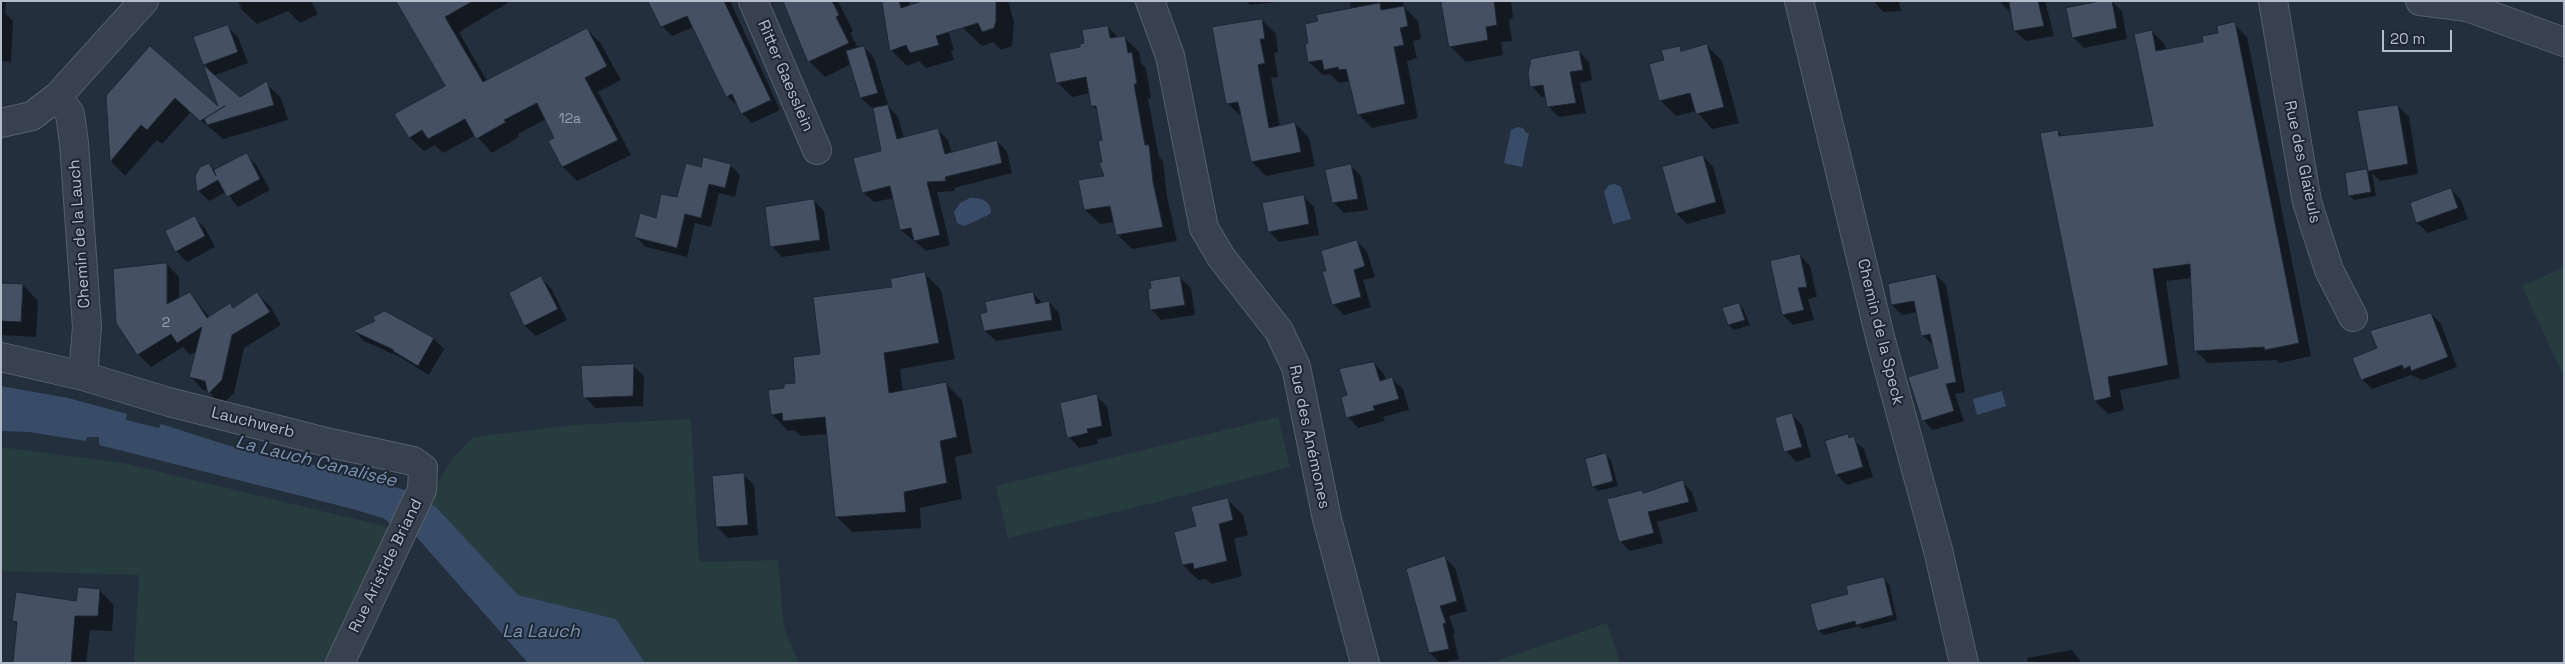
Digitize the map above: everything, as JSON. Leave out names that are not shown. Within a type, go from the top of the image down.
[{"type":"street","points":[[1,122],[32,116],[58,96],[144,1]]},
{"type":"street","name":"Ritter Gaesslein","points":[[753,1],[817,150]]},
{"type":"street","name":"Rue des Anémones","points":[[1150,1],[1170,56],[1204,228],[1221,257],[1279,331],[1296,367],[1326,519],[1365,663]]},
{"type":"street","name":"Chemin de la Speck","points":[[1799,1],[1880,337],[1938,550],[1964,663]]},
{"type":"street","name":"Rue des Glaïeuls","points":[[2273,1],[2307,202],[2329,270],[2353,317]]},
{"type":"street","points":[[2420,1],[2467,8],[2564,42]]},
{"type":"street","name":"Chemin de la Lauch","points":[[58,96],[70,114],[74,143],[87,327],[83,376]]},
{"type":"street","name":"Lauchwerb","points":[[1,357],[83,376],[179,405],[330,443],[413,461],[423,479]]},
{"type":"street","name":"Rue Aristide Briand","points":[[340,663],[400,538],[423,479]]},
{"type":"green space","points":[[2564,267],[2564,377],[2522,286]]},
{"type":"green space","points":[[1278,417],[1290,467],[1008,538],[996,486]]},
{"type":"green space","points":[[691,419],[699,562],[778,560],[784,628],[799,663],[645,663],[616,619],[518,595],[436,507],[427,501],[452,459],[473,437],[574,425]]},
{"type":"green space","points":[[1,447],[123,463],[413,533],[349,663],[134,663],[139,575],[2,571],[1,577]]},
{"type":"green space","points":[[1607,623],[1620,663],[1490,663]]},
{"type":"water","points":[[1518,127],[1523,128],[1526,133],[1529,133],[1522,167],[1504,163],[1511,130]]},
{"type":"water","points":[[1615,184],[1621,187],[1631,219],[1613,224],[1604,192],[1609,185]]},
{"type":"water","points":[[970,198],[985,201],[991,209],[991,213],[964,226],[957,223],[954,212],[960,203]]},
{"type":"water","points":[[1,386],[68,398],[127,414],[126,420],[159,428],[161,424],[230,446],[358,475],[410,492],[394,526],[383,518],[349,508],[99,445],[99,437],[87,437],[86,441],[29,432],[1,431]]},
{"type":"water","points":[[2002,391],[2006,406],[1977,415],[1973,399]]},
{"type":"water","name":"La Lauch","points":[[427,501],[436,507],[518,595],[616,619],[645,663],[528,663],[413,533]]},
{"type":"building","points":[[396,1],[473,1],[445,17],[483,82],[587,28],[607,66],[585,78],[618,140],[562,167],[548,141],[554,138],[537,103],[504,120],[506,122],[476,139],[465,119],[428,139],[422,130],[409,138],[394,114],[445,86]]},
{"type":"building","points":[[648,1],[724,1],[771,100],[741,114],[732,94],[726,97],[687,16],[661,27]]},
{"type":"building","points":[[783,1],[832,1],[839,15],[836,17],[849,43],[808,62]]},
{"type":"building","points":[[882,1],[899,1],[901,8],[922,1],[996,1],[996,21],[994,28],[982,32],[978,23],[936,36],[939,45],[910,53],[906,45],[890,51]]},
{"type":"building","points":[[1441,1],[1494,1],[1497,25],[1486,27],[1488,40],[1449,47]]},
{"type":"building","points":[[2009,1],[2038,1],[2044,26],[2014,31]]},
{"type":"building","points":[[2101,1],[2112,1],[2117,28],[2072,38],[2066,8]]},
{"type":"building","points":[[1380,3],[1381,10],[1404,6],[1408,26],[1400,28],[1404,45],[1394,47],[1405,104],[1357,115],[1346,69],[1339,70],[1338,67],[1324,70],[1322,60],[1308,62],[1305,44],[1308,43],[1305,24],[1318,21],[1316,15]]},
{"type":"building","points":[[1262,19],[1265,39],[1260,39],[1265,63],[1258,65],[1269,128],[1295,122],[1301,152],[1251,162],[1238,102],[1226,104],[1212,27]]},
{"type":"building","points":[[2235,22],[2299,343],[2265,350],[2264,347],[2194,351],[2190,264],[2153,269],[2168,365],[2108,377],[2111,397],[2094,401],[2040,133],[2058,130],[2059,136],[2153,126],[2134,34],[2152,30],[2156,51],[2203,42],[2202,36],[2218,33],[2217,26]]},
{"type":"building","points":[[228,25],[238,52],[203,65],[193,37]]},
{"type":"building","points":[[1108,26],[1110,38],[1125,36],[1128,53],[1132,52],[1137,84],[1134,84],[1145,145],[1149,145],[1153,182],[1163,227],[1116,235],[1110,206],[1084,210],[1078,180],[1104,176],[1099,163],[1102,162],[1098,141],[1102,140],[1096,106],[1091,106],[1086,77],[1056,83],[1049,53],[1080,47],[1080,44],[1084,43],[1082,30]]},
{"type":"building","points":[[1707,44],[1724,107],[1696,114],[1690,93],[1659,101],[1649,64],[1664,60],[1661,50],[1680,46],[1681,51]]},
{"type":"building","points":[[150,46],[218,106],[203,65],[240,97],[267,81],[274,105],[207,125],[204,119],[225,106],[200,121],[175,98],[147,130],[141,125],[110,162],[106,96]]},
{"type":"building","points":[[864,46],[878,93],[860,98],[846,51]]},
{"type":"building","points":[[1579,50],[1583,70],[1570,72],[1576,103],[1547,107],[1543,85],[1530,87],[1528,73],[1531,59]]},
{"type":"building","points":[[888,105],[897,139],[938,128],[945,154],[997,140],[1002,163],[945,177],[946,181],[927,182],[940,235],[914,241],[911,228],[900,230],[890,186],[862,193],[853,158],[881,151],[873,108]]},
{"type":"building","points":[[2398,105],[2408,164],[2368,171],[2357,111]]},
{"type":"building","points":[[247,153],[260,179],[227,197],[218,180],[197,192],[195,176],[200,167],[209,163],[216,176],[214,170]]},
{"type":"building","points":[[1703,155],[1716,202],[1675,214],[1662,167]]},
{"type":"building","points":[[703,157],[731,164],[725,188],[709,184],[701,218],[685,214],[677,248],[634,237],[640,213],[656,218],[661,194],[677,197],[686,163],[701,167]]},
{"type":"building","points":[[1351,164],[1358,199],[1332,203],[1325,170]]},
{"type":"building","points":[[2367,169],[2371,192],[2348,196],[2345,173]]},
{"type":"building","points":[[2451,188],[2458,208],[2416,223],[2410,203]]},
{"type":"building","points":[[1304,195],[1309,224],[1268,232],[1262,203]]},
{"type":"building","points":[[814,199],[820,240],[770,247],[765,207]]},
{"type":"building","points":[[195,216],[205,236],[175,252],[165,231]]},
{"type":"building","points":[[1357,240],[1365,266],[1354,270],[1361,297],[1332,305],[1322,271],[1326,271],[1321,251]]},
{"type":"building","points":[[1800,254],[1807,287],[1798,288],[1804,310],[1782,315],[1770,261]]},
{"type":"building","points":[[167,263],[167,304],[190,292],[207,318],[230,303],[233,308],[257,292],[270,312],[232,335],[222,380],[208,394],[205,381],[189,377],[202,327],[177,343],[171,334],[137,355],[116,323],[113,269]]},
{"type":"building","points":[[925,272],[939,343],[884,353],[889,393],[946,382],[957,437],[940,441],[947,483],[904,492],[906,512],[835,517],[825,417],[783,421],[782,413],[771,415],[768,390],[784,388],[784,384],[795,383],[793,357],[820,354],[813,297],[892,287],[890,279]]},
{"type":"building","points":[[1936,274],[1956,382],[1946,384],[1954,411],[1922,421],[1908,377],[1938,368],[1930,334],[1921,336],[1914,301],[1891,305],[1888,284]]},
{"type":"building","points":[[541,276],[558,309],[524,326],[509,293]]},
{"type":"building","points":[[1180,276],[1185,305],[1150,310],[1148,289],[1151,288],[1150,281]]},
{"type":"building","points":[[1,283],[23,284],[21,322],[1,321]]},
{"type":"building","points":[[1033,292],[1036,304],[1049,301],[1052,320],[984,331],[980,314],[987,312],[985,302]]},
{"type":"building","points":[[1739,303],[1745,320],[1728,325],[1722,308]]},
{"type":"building","points":[[385,311],[434,338],[418,366],[394,350],[353,331],[375,321],[373,317]]},
{"type":"building","points":[[2431,313],[2448,357],[2411,371],[2410,366],[2404,369],[2402,365],[2361,380],[2352,358],[2377,348],[2370,331]]},
{"type":"building","points":[[1374,362],[1380,381],[1392,377],[1399,399],[1373,406],[1375,410],[1346,418],[1341,397],[1347,395],[1339,369]]},
{"type":"building","points":[[634,364],[633,396],[583,398],[581,366]]},
{"type":"building","points":[[1097,394],[1102,426],[1087,429],[1088,433],[1067,438],[1060,403]]},
{"type":"building","points":[[1792,413],[1802,447],[1784,452],[1775,418]]},
{"type":"building","points":[[1848,434],[1849,438],[1854,436],[1863,467],[1835,475],[1825,441]]},
{"type":"building","points":[[1606,453],[1613,481],[1592,487],[1585,459]]},
{"type":"building","points":[[744,473],[748,525],[716,527],[712,476]]},
{"type":"building","points":[[1683,480],[1689,502],[1648,512],[1654,533],[1619,542],[1607,499],[1642,490],[1643,493]]},
{"type":"building","points":[[1228,498],[1233,520],[1219,524],[1227,561],[1194,569],[1193,563],[1182,565],[1174,532],[1196,526],[1191,507]]},
{"type":"building","points":[[1445,556],[1457,601],[1440,606],[1446,623],[1443,624],[1449,649],[1429,653],[1406,569]]},
{"type":"building","points":[[1884,577],[1893,615],[1856,625],[1855,621],[1817,631],[1810,604],[1848,594],[1846,586]]},
{"type":"building","points":[[78,587],[100,589],[98,616],[75,616],[71,663],[13,663],[17,622],[12,621],[16,592],[76,601]]},
{"type":"water label","name":"La Lauch Canalisée","points":[[316,462]]}]
